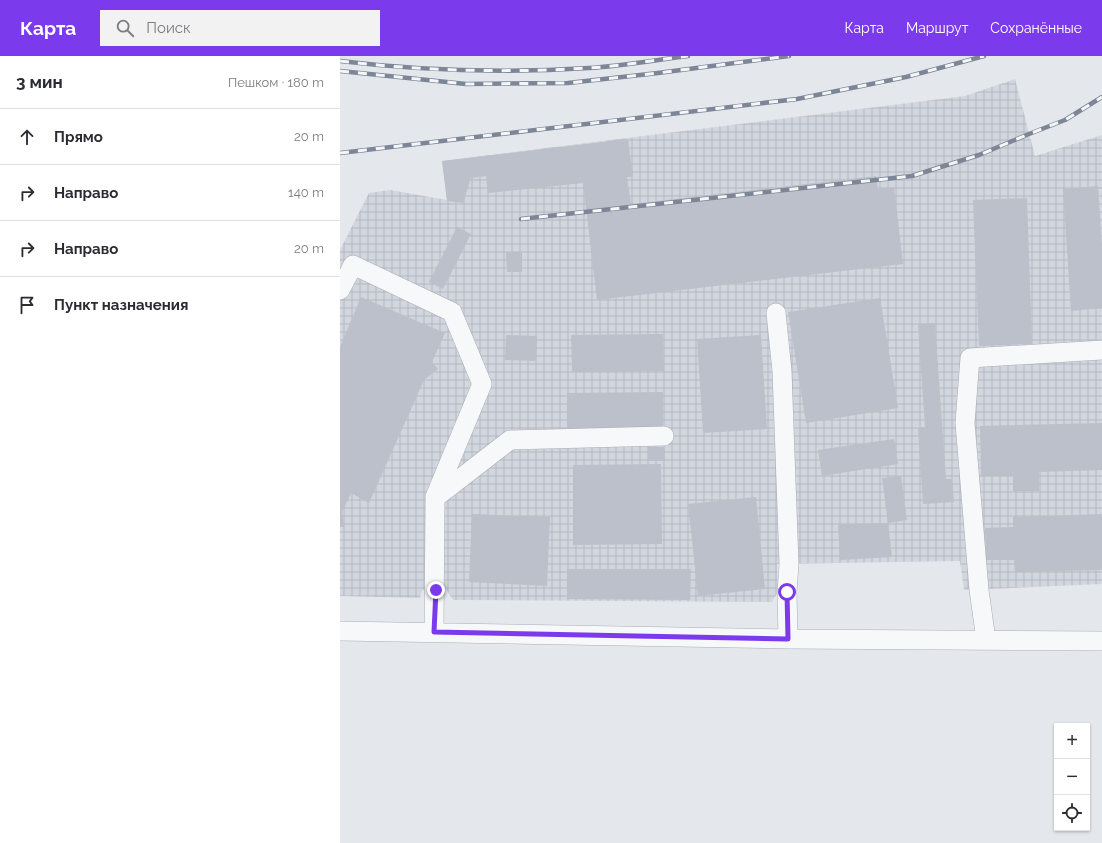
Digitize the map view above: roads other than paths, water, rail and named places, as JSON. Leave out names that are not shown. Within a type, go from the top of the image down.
[{"type":"street","points":[[340,290],[353,265],[452,312],[482,384],[435,498],[434,632]]},
{"type":"street","points":[[776,313],[782,371],[789,564],[787,592],[788,639]]},
{"type":"street","points":[[986,640],[979,590],[965,423],[970,358],[1102,350]]},
{"type":"street","points":[[435,498],[510,440],[664,436]]},
{"type":"street","points":[[340,631],[788,639],[1102,640]]},
{"type":"railway","points":[[340,61],[402,67],[495,71],[558,70],[601,67],[688,56]]},
{"type":"railway","points":[[340,71],[466,84],[568,83],[789,56]]},
{"type":"railway","points":[[340,153],[797,99],[906,77],[984,56]]},
{"type":"railway","points":[[521,219],[912,176],[979,155],[1065,120],[1102,97]]}]
